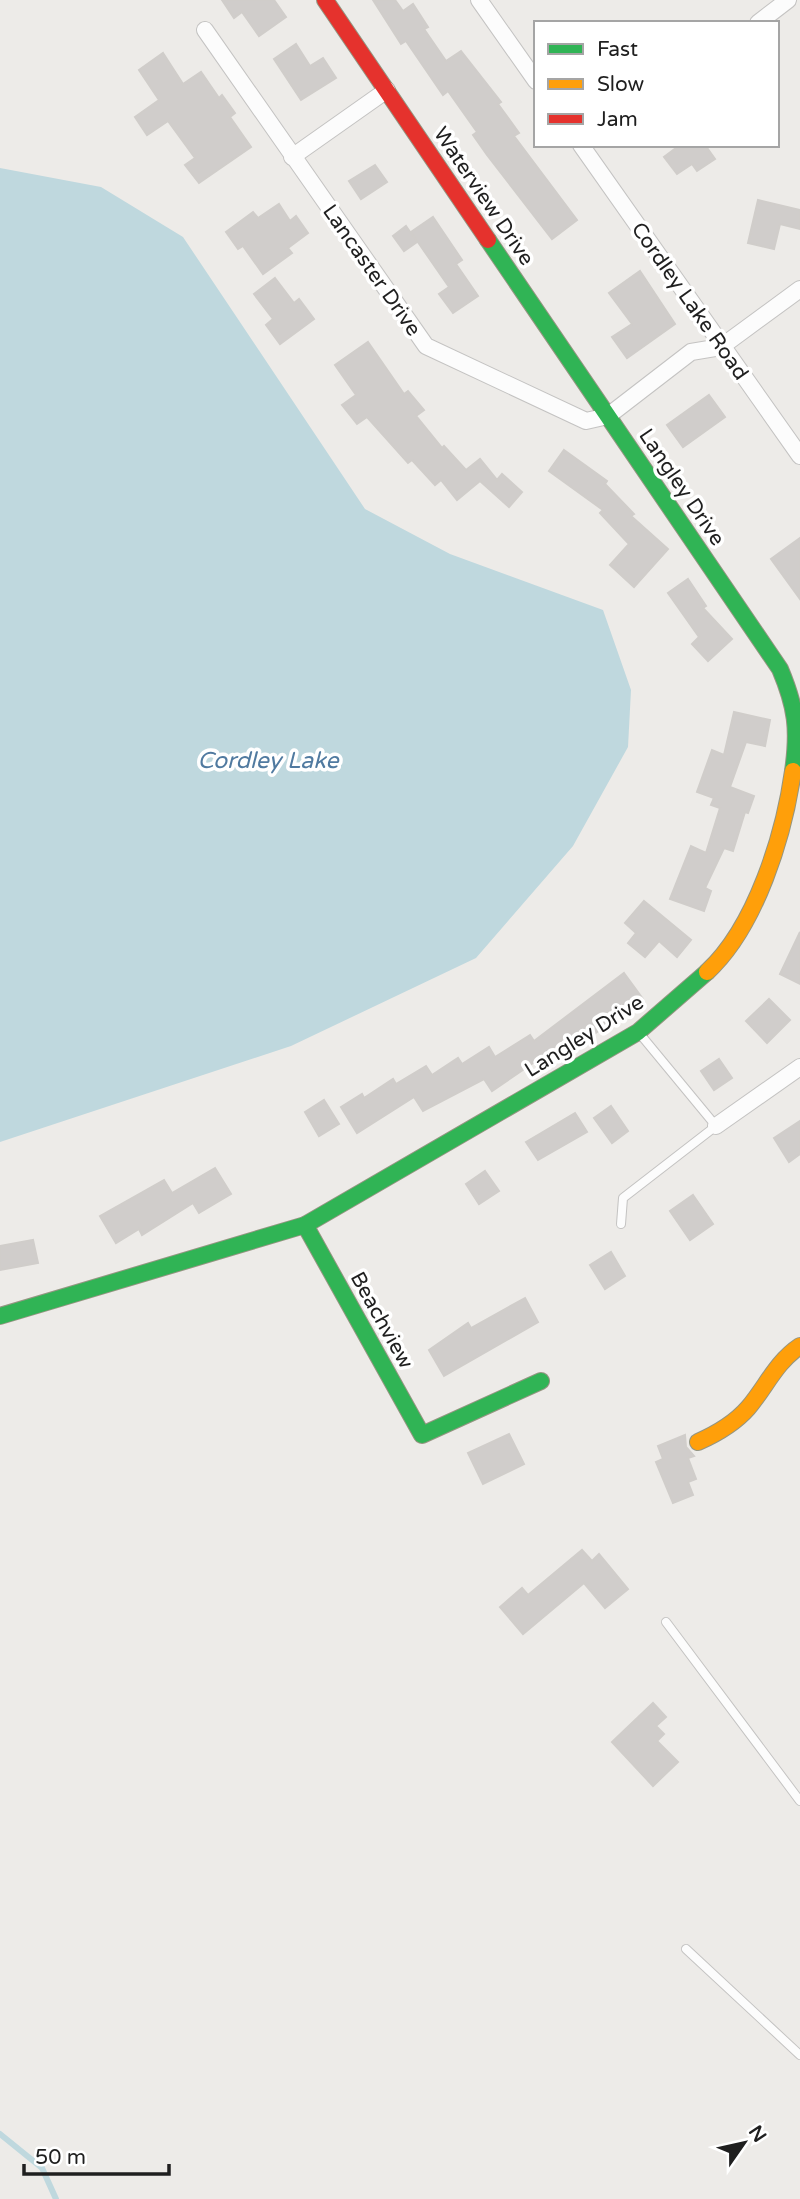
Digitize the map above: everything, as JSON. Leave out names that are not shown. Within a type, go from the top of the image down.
[{"type":"street","name":"Waterview Drive","points":[[325,0],[608,416]]},
{"type":"street","points":[[479,0],[534,78]]},
{"type":"street","points":[[761,21],[788,0]]},
{"type":"street","name":"Lancaster Drive","points":[[205,30],[426,346],[586,421],[608,416]]},
{"type":"street","points":[[292,157],[387,90]]},
{"type":"street","name":"Cordley Lake Road","points":[[586,147],[721,346],[800,456]]},
{"type":"street","points":[[608,416],[691,352],[721,346],[800,289]]},
{"type":"street","name":"Langley Drive","points":[[0,1316],[305,1225],[638,1032],[712,968],[739,932],[776,845],[792,778],[798,735],[793,700],[780,669],[608,416]]},
{"type":"street","points":[[716,1126],[800,1067]]},
{"type":"street","name":"Beachview","points":[[305,1225],[422,1434],[541,1381]]},
{"type":"street","points":[[698,1443],[721,1432],[739,1419],[781,1360],[800,1346]]},
{"type":"lane","points":[[621,1224],[623,1198],[716,1126],[638,1032]]},
{"type":"lane","points":[[666,1622],[800,1801]]},
{"type":"lane","points":[[686,1949],[800,2055]]},
{"type":"water","name":"Cordley Lake","points":[[0,168],[101,187],[183,237],[365,509],[450,554],[603,610],[631,690],[628,747],[573,846],[476,958],[291,1046],[0,1142]]},
{"type":"building","points":[[222,0],[274,0],[286,17],[259,36],[242,12],[234,18]]},
{"type":"building","points":[[373,0],[395,0],[403,11],[413,4],[428,27],[424,29],[446,61],[461,51],[501,102],[498,104],[519,133],[514,136],[577,220],[552,239],[487,155],[473,135],[477,132],[448,91],[443,95],[406,41],[401,44]]},
{"type":"building","points":[[296,44],[310,66],[323,58],[336,78],[301,100],[274,59]]},
{"type":"building","points":[[163,53],[183,84],[201,72],[219,98],[222,95],[235,113],[230,117],[251,147],[199,183],[185,165],[195,158],[168,121],[147,135],[135,117],[159,100],[139,70]]},
{"type":"building","points":[[677,147],[706,147],[715,159],[697,171],[692,164],[677,174],[664,157]]},
{"type":"building","points":[[375,165],[387,182],[361,199],[349,181]]},
{"type":"building","points":[[758,200],[800,210],[800,229],[780,224],[774,249],[748,243]]},
{"type":"building","points":[[279,204],[290,221],[296,216],[308,233],[288,248],[292,253],[263,274],[243,246],[238,249],[226,232],[253,212],[258,218]]},
{"type":"building","points":[[433,217],[462,260],[456,264],[478,296],[453,313],[439,294],[449,287],[411,232]]},
{"type":"building","points":[[406,226],[417,242],[404,251],[393,236]]},
{"type":"building","points":[[640,271],[675,324],[627,358],[612,337],[632,324],[609,293]]},
{"type":"building","points":[[275,278],[294,303],[299,299],[314,319],[280,344],[266,325],[273,319],[254,294]]},
{"type":"building","points":[[368,342],[404,394],[408,391],[424,410],[416,416],[442,448],[444,446],[466,470],[480,459],[497,480],[502,474],[522,492],[509,507],[480,481],[457,500],[441,480],[435,485],[412,460],[408,463],[367,417],[357,424],[342,405],[356,395],[335,365]]},
{"type":"building","points":[[709,395],[725,417],[683,447],[667,425]]},
{"type":"building","points":[[564,450],[607,481],[605,484],[634,514],[631,516],[668,549],[634,587],[610,565],[629,544],[600,513],[603,510],[549,471]]},
{"type":"building","points":[[800,538],[800,599],[771,559]]},
{"type":"building","points":[[688,579],[706,606],[703,608],[732,639],[708,661],[692,644],[699,637],[668,593]]},
{"type":"building","points":[[734,712],[770,720],[765,746],[746,742],[730,787],[754,796],[748,813],[745,812],[733,851],[724,848],[705,888],[711,891],[704,911],[670,899],[691,846],[706,853],[720,808],[711,805],[714,798],[697,792],[712,750],[724,755]]},
{"type":"building","points":[[644,901],[691,940],[677,957],[659,941],[645,957],[628,943],[636,933],[625,923]]},
{"type":"building","points":[[800,932],[800,984],[780,974]]},
{"type":"building","points":[[624,973],[643,999],[565,1055],[558,1046],[492,1091],[484,1079],[423,1111],[414,1097],[357,1133],[341,1107],[362,1094],[364,1098],[393,1079],[396,1084],[426,1066],[432,1075],[458,1058],[462,1064],[489,1047],[495,1057],[530,1035],[534,1041]]},
{"type":"building","points":[[769,999],[790,1020],[767,1043],[746,1021]]},
{"type":"building","points":[[719,1059],[732,1078],[714,1090],[701,1071]]},
{"type":"building","points":[[324,1100],[339,1124],[319,1136],[305,1112]]},
{"type":"building","points":[[611,1106],[628,1131],[612,1143],[594,1118]]},
{"type":"building","points":[[575,1113],[587,1132],[538,1160],[526,1142]]},
{"type":"building","points":[[800,1121],[800,1154],[789,1162],[774,1138]]},
{"type":"building","points":[[215,1168],[231,1194],[199,1213],[193,1203],[142,1235],[139,1229],[116,1243],[100,1216],[164,1180],[172,1193]]},
{"type":"building","points":[[485,1171],[499,1191],[479,1204],[466,1184]]},
{"type":"building","points":[[693,1195],[713,1224],[690,1240],[670,1211]]},
{"type":"building","points":[[33,1240],[38,1263],[0,1270],[0,1246]]},
{"type":"building","points":[[611,1252],[625,1276],[605,1289],[590,1265]]},
{"type":"building","points":[[525,1298],[538,1322],[444,1376],[429,1350],[468,1323],[471,1328]]},
{"type":"building","points":[[509,1434],[524,1464],[483,1484],[468,1453]]},
{"type":"building","points":[[685,1435],[686,1447],[694,1456],[688,1458],[696,1479],[688,1482],[693,1495],[673,1503],[656,1462],[663,1459],[658,1446]]},
{"type":"building","points":[[582,1550],[592,1561],[599,1554],[628,1589],[605,1608],[584,1583],[523,1634],[500,1607],[522,1588],[528,1595]]},
{"type":"building","points":[[653,1703],[666,1717],[656,1726],[664,1734],[657,1741],[678,1762],[653,1786],[612,1742]]},
{"type":"waterway","points":[[0,2134],[42,2168],[56,2199]]},
{"type":"traffic: fast","points":[[488,240],[780,669],[795,718],[793,771]]},
{"type":"traffic: fast","points":[[0,1316],[305,1225],[638,1032],[707,972]]},
{"type":"traffic: fast","points":[[305,1225],[422,1435],[541,1381]]},
{"type":"traffic: slow","points":[[707,972],[740,931],[765,879],[783,823],[793,771]]},
{"type":"traffic: slow","points":[[698,1442],[743,1414],[778,1367],[800,1346]]},
{"type":"traffic: jam","points":[[325,0],[488,240]]}]
